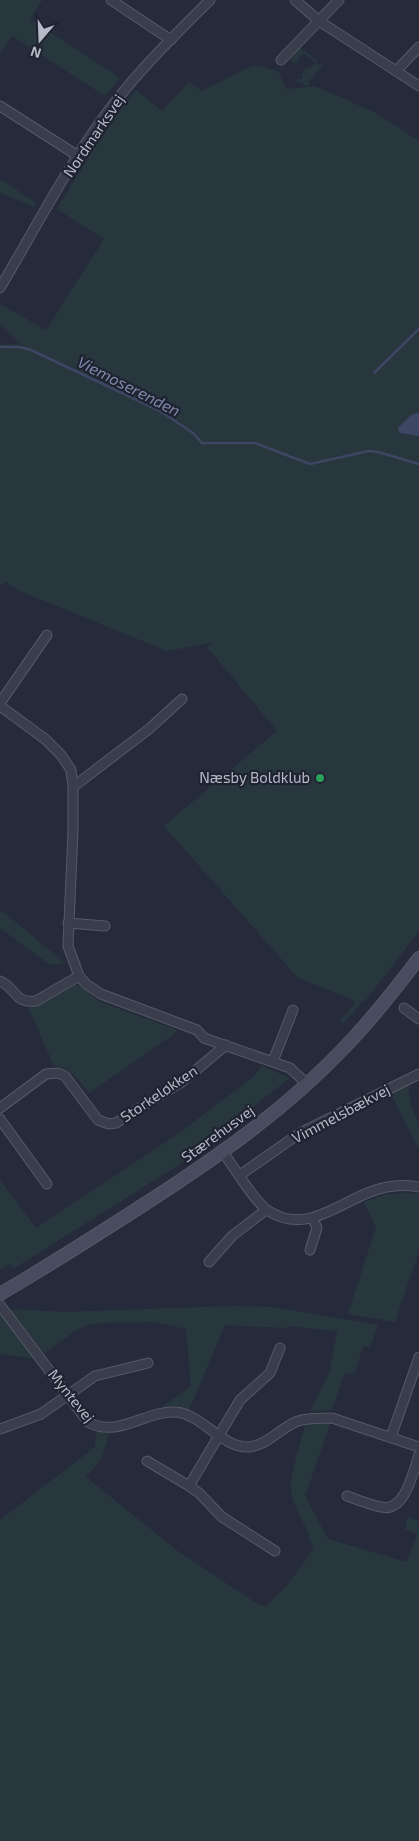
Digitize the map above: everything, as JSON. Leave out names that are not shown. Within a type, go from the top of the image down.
[{"type":"street","points":[[110,0],[171,40]]},
{"type":"street","name":"Nordmarksvej","points":[[0,288],[78,156],[118,98],[210,0]]},
{"type":"street","points":[[295,0],[319,21],[419,86]]},
{"type":"street","points":[[281,60],[339,0]]},
{"type":"street","points":[[396,71],[419,47]]},
{"type":"street","points":[[0,106],[78,156]]},
{"type":"street","points":[[47,635],[0,705],[45,739],[61,755],[71,770],[73,787],[68,946],[79,976],[86,984],[101,994],[197,1030],[204,1038],[290,1068],[307,1084]]},
{"type":"street","points":[[73,787],[149,729],[182,699]]},
{"type":"street","points":[[68,923],[105,926]]},
{"type":"street","name":"Stærehusvej","points":[[0,1294],[90,1240],[223,1152],[268,1118],[343,1049],[381,1008],[419,958]]},
{"type":"street","points":[[0,981],[10,987],[17,998],[30,1002],[36,1001],[79,976]]},
{"type":"street","points":[[404,1008],[419,1019]]},
{"type":"street","points":[[273,1062],[293,1010]]},
{"type":"street","name":"Storkeløkken","points":[[0,1108],[46,1074],[58,1073],[65,1076],[98,1120],[109,1124],[116,1123],[183,1081],[226,1045]]},
{"type":"street","name":"Vimmelsbækvej","points":[[240,1175],[300,1133],[419,1074]]},
{"type":"street","points":[[0,1119],[47,1184]]},
{"type":"street","points":[[223,1152],[266,1210],[292,1220],[313,1218],[385,1187],[419,1187]]},
{"type":"street","points":[[209,1262],[232,1236],[266,1210]]},
{"type":"street","points":[[310,1250],[317,1228],[313,1218]]},
{"type":"street","name":"Myntevej","points":[[0,1305],[88,1422],[97,1427],[110,1428],[176,1412],[187,1415],[236,1445],[248,1447],[260,1443],[297,1421],[332,1418],[419,1447]]},
{"type":"street","points":[[189,1486],[240,1400],[270,1372],[280,1348]]},
{"type":"street","points":[[391,1437],[419,1358]]},
{"type":"street","points":[[0,1429],[35,1417],[95,1376],[148,1363]]},
{"type":"street","points":[[347,1496],[383,1508],[392,1506],[406,1494],[419,1455]]},
{"type":"street","points":[[147,1461],[199,1493],[222,1517],[275,1551]]},
{"type":"shaded area","points":[[0,0],[42,0],[30,19],[120,78],[105,96],[12,36],[0,54]]},
{"type":"shaded area","points":[[299,47],[317,60],[316,63],[324,64],[308,82],[309,85],[306,86],[299,81],[296,83],[297,78],[301,80],[303,76],[301,75],[307,67],[310,69],[315,62],[303,53],[295,64],[291,61],[291,56]]},
{"type":"shaded area","points":[[253,65],[278,71],[286,89],[315,86],[374,112],[419,141],[419,412],[411,415],[399,433],[419,436],[419,931],[365,1001],[344,1023],[340,1020],[355,1004],[353,1000],[298,978],[164,826],[277,731],[207,647],[212,643],[167,651],[22,592],[6,582],[0,586],[0,345],[21,344],[0,323],[0,304],[46,330],[104,239],[57,209],[104,133],[136,90],[162,111],[189,82],[202,91]]},
{"type":"shaded area","points":[[0,179],[36,203],[34,207],[0,193]]},
{"type":"shaded area","points":[[0,910],[65,963],[50,965],[0,928]]},
{"type":"shaded area","points":[[72,984],[84,989],[101,1002],[177,1030],[174,1034],[89,1093],[70,1072],[54,1066],[29,1009]]},
{"type":"shaded area","points":[[262,1066],[290,1078],[177,1166],[13,1269],[10,1263],[0,1270],[0,1180],[36,1228],[182,1131],[254,1076]]},
{"type":"shaded area","points":[[408,1083],[411,1106],[419,1124],[419,1149],[390,1092]]},
{"type":"shaded area","points":[[419,1194],[419,1251],[395,1322],[348,1314],[376,1227],[364,1202],[383,1195]]},
{"type":"shaded area","points":[[232,1306],[272,1307],[378,1325],[370,1347],[363,1346],[355,1373],[344,1374],[332,1410],[310,1411],[330,1371],[337,1331],[289,1326],[285,1328],[225,1325],[189,1410],[178,1406],[162,1407],[191,1386],[186,1329],[154,1322],[87,1325],[75,1331],[44,1354],[9,1309],[64,1312]]},
{"type":"shaded area","points":[[0,1313],[36,1359],[3,1354],[0,1356]]},
{"type":"shaded area","points":[[317,1422],[330,1424],[305,1496],[328,1539],[407,1562],[417,1534],[405,1529],[408,1517],[419,1521],[419,1841],[0,1841],[0,1520],[95,1447],[96,1432],[109,1433],[102,1458],[86,1477],[179,1552],[259,1605],[266,1606],[286,1587],[313,1550],[293,1500],[291,1484],[305,1425]]},
{"type":"water","points":[[419,412],[419,436],[399,433],[398,428],[411,415]]},
{"type":"waterway","points":[[374,373],[419,329]]},
{"type":"waterway","name":"Viemoserenden","points":[[0,347],[19,347],[31,350],[160,411],[193,433],[202,443],[255,443],[310,464],[369,451],[419,464]]},
{"type":"place","name":"Næsby Boldklub","points":[[320,778]]}]
